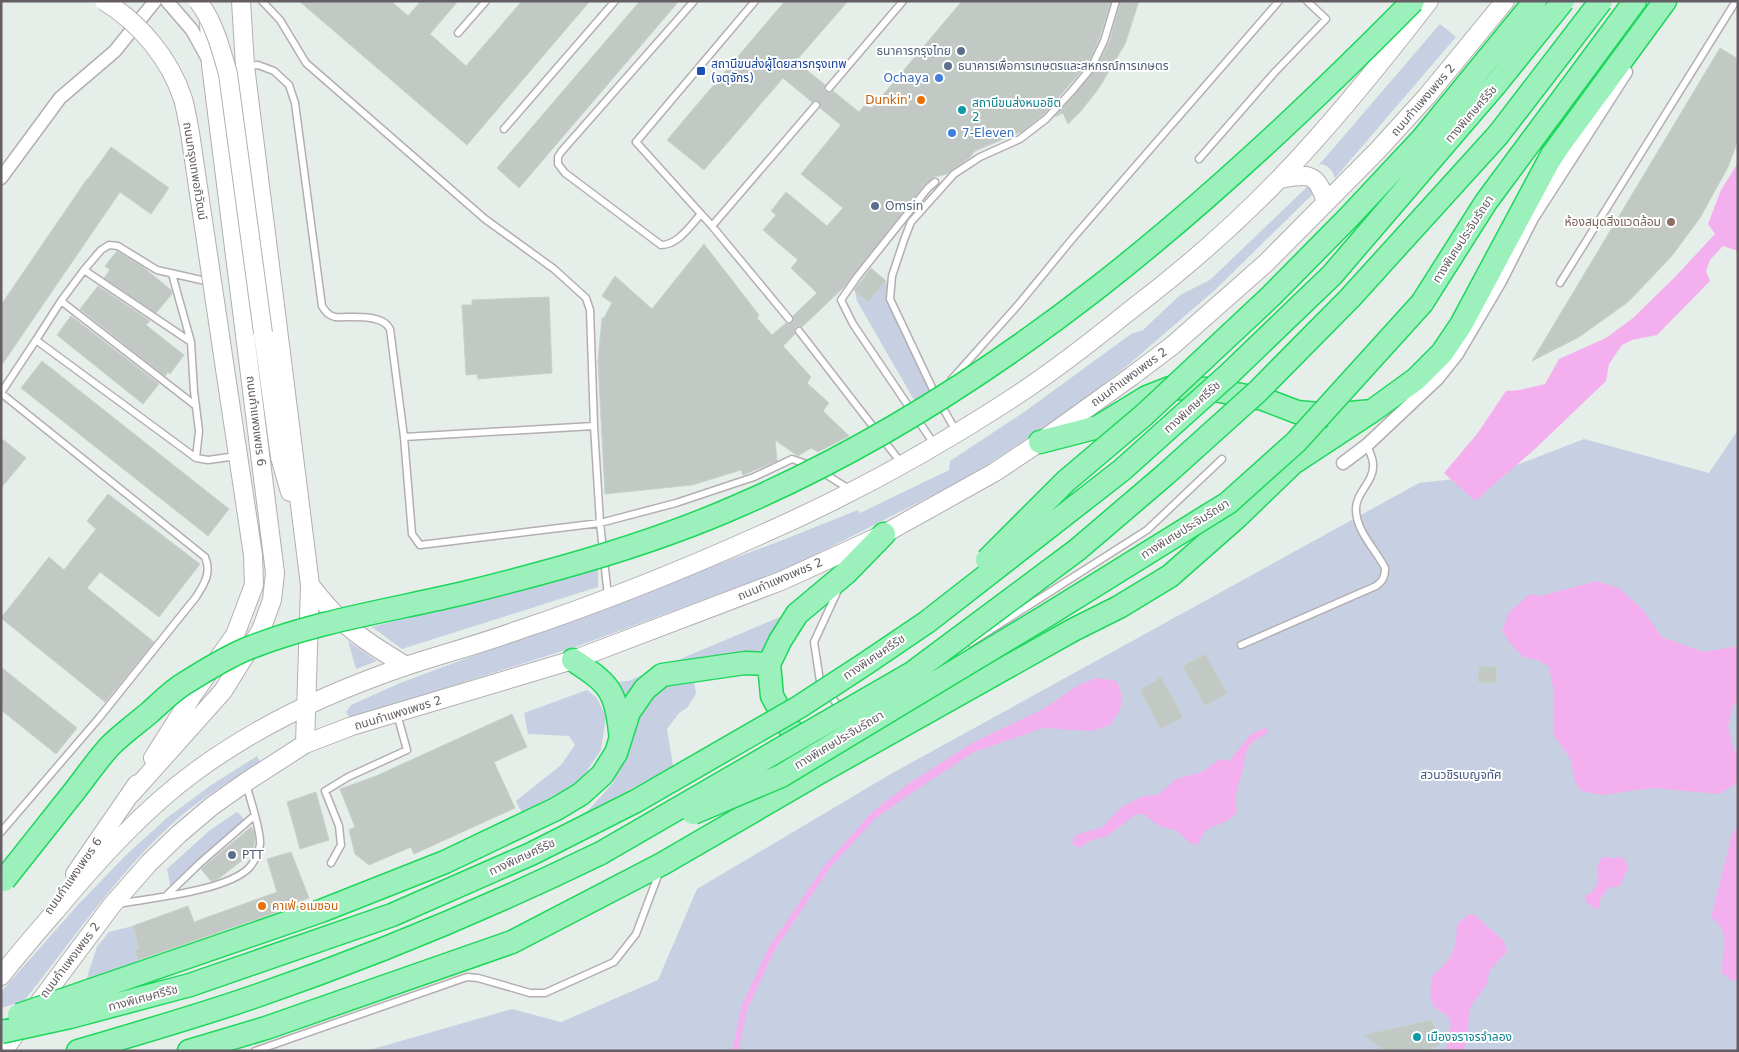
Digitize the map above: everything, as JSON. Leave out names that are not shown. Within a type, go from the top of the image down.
[{"type":"highway","points":[[3,882],[110,746],[178,688],[244,649],[297,631],[559,569],[648,540],[740,506],[830,462],[954,390],[1015,350],[1087,297],[1157,240],[1234,174],[1344,72],[1413,1]]},
{"type":"highway","points":[[926,622],[1053,494],[1144,415],[1264,303],[1349,218],[1423,138],[1534,1]]},
{"type":"highway","name":"ทางพิเศษศรีรัช","points":[[1,1032],[70,1017],[190,986],[392,915],[531,854],[636,801],[799,707],[926,622],[1122,470],[1229,374],[1332,275],[1496,84],[1564,1]]},
{"type":"highway","points":[[78,1051],[165,1026],[362,957],[473,911],[601,853],[912,673],[1077,550],[1257,392],[1350,298],[1498,135],[1601,1]]},
{"type":"highway","name":"ทางพิเศษประจิมรัถยา","points":[[601,853],[781,776],[1046,616],[1228,503],[1296,442],[1422,303],[1486,202],[1636,1]]},
{"type":"highway","points":[[189,1051],[266,1028],[454,964],[512,942],[662,864],[822,772],[858,744],[1119,607],[1170,576],[1237,517],[1293,463],[1372,411],[1416,379],[1442,353],[1461,325],[1552,154],[1665,1]]},
{"type":"highway","points":[[1040,442],[1098,427],[1147,396],[1170,388],[1209,389],[1254,397],[1297,412],[1329,415],[1372,411]]},
{"type":"highway","points":[[822,772],[806,757],[772,696],[769,664],[780,641],[797,614],[846,573],[884,534]]},
{"type":"highway","points":[[573,660],[599,677],[612,695],[618,709],[620,736]]},
{"type":"highway","points":[[1,1021],[321,911],[446,862],[556,809],[581,794],[602,775],[616,753],[629,712],[645,689],[662,675],[746,663],[769,664]]},
{"type":"main road","name":"ถนนกรุงเทพอภิวัฒน์","points":[[104,1],[119,10],[140,29],[172,73],[183,99],[190,133],[226,369]]},
{"type":"main road","points":[[198,1],[213,28],[228,74],[280,457],[291,498],[303,526]]},
{"type":"main road","name":"ถนนกำแพงเพชร 6","points":[[131,794],[223,691],[261,630],[272,600],[275,573],[211,65],[208,1]]},
{"type":"main road","points":[[242,1],[245,66],[310,585],[305,744]]},
{"type":"main road","points":[[1,976],[111,847],[151,807],[204,765],[249,736],[305,705],[406,666],[515,632],[609,599],[761,535],[903,465],[1018,395],[1084,348],[1221,235],[1279,179],[1336,117],[1429,1]]},
{"type":"main road","name":"ถนนกำแพงเพชร 2","points":[[3,1051],[112,905],[149,863],[212,806],[305,744],[352,726],[573,660],[781,581],[884,534],[995,472],[1040,442],[1132,376],[1180,338],[1266,263],[1378,150],[1427,96],[1505,1]]},
{"type":"main road","points":[[1279,179],[1303,175],[1312,178],[1322,189],[1326,202]]},
{"type":"main road","name":"ถนนกำแพงเพชร 6","points":[[15,958],[131,794],[194,693],[235,635],[252,591],[254,585],[253,555],[226,369]]},
{"type":"main road","points":[[310,585],[333,613],[354,632],[406,666]]},
{"type":"street","points":[[1,178],[60,98],[115,51],[155,1]]},
{"type":"street","points":[[167,1],[192,30],[211,65]]},
{"type":"street","points":[[1343,463],[1367,445],[1437,379],[1456,354],[1499,283],[1532,218],[1672,1]]},
{"type":"lane","points":[[262,1],[280,20],[306,63],[485,220],[554,270],[586,298],[590,310],[600,524],[609,599]]},
{"type":"lane","points":[[458,33],[486,1]]},
{"type":"lane","points":[[504,129],[615,1]]},
{"type":"lane","points":[[694,1],[561,152],[558,157],[558,164],[565,173],[661,245],[668,245],[677,239],[701,214]]},
{"type":"lane","points":[[756,1],[636,142],[712,226],[789,319]]},
{"type":"lane","points":[[829,88],[903,1]]},
{"type":"lane","points":[[957,433],[936,396],[890,299],[892,276],[911,222],[954,174],[980,157],[1020,139],[1053,112],[1091,68],[1104,41],[1116,1]]},
{"type":"lane","points":[[949,382],[1018,305],[1073,238],[1279,1]]},
{"type":"lane","points":[[1199,158],[1275,72],[1326,19],[1306,1]]},
{"type":"lane","points":[[1560,283],[1736,1]]},
{"type":"lane","points":[[245,66],[258,65],[274,71],[289,85],[294,103],[322,306],[328,315],[335,317],[378,318],[387,323],[390,329],[404,437],[412,534],[420,545],[600,524],[685,500],[754,477],[792,459],[816,468],[853,491]]},
{"type":"lane","points":[[712,226],[816,104]]},
{"type":"lane","points":[[935,182],[928,188],[862,269],[841,300],[853,324],[936,446]]},
{"type":"lane","points":[[1,832],[99,718],[196,597],[206,579],[208,563],[205,557],[1,393],[61,301],[100,250],[109,245],[118,246],[157,270],[212,282]]},
{"type":"lane","points":[[84,270],[190,342]]},
{"type":"lane","points":[[172,274],[190,342],[199,430],[196,458]]},
{"type":"lane","points":[[61,301],[196,406]]},
{"type":"lane","points":[[799,331],[903,465]]},
{"type":"lane","points":[[36,340],[196,458],[208,460],[238,456]]},
{"type":"lane","points":[[936,396],[942,389]]},
{"type":"lane","points":[[404,437],[594,426]]},
{"type":"lane","points":[[1241,645],[1376,586],[1385,576],[1385,568],[1360,527],[1356,511],[1357,501],[1370,479],[1374,465],[1367,445]]},
{"type":"lane","points":[[961,648],[1147,530],[1222,459]]},
{"type":"lane","points":[[846,573],[814,642],[820,681],[845,715],[858,744]]},
{"type":"lane","points":[[845,715],[944,658]]},
{"type":"lane","points":[[331,863],[340,846],[339,826],[325,791],[348,777],[407,750],[396,713]]},
{"type":"lane","points":[[112,905],[206,888],[228,880],[249,868],[258,854],[260,841],[246,782]]},
{"type":"lane","points":[[168,895],[200,863],[254,816]]},
{"type":"lane","points":[[255,1051],[467,977],[478,978],[530,993],[545,993],[614,962],[636,934],[662,864]]},
{"type":"green space","points":[[1440,24],[1456,37],[1335,178],[1327,166],[1322,164],[1318,166]]},
{"type":"green space","points":[[1308,186],[1316,191],[1216,289],[1127,366],[1068,411],[957,483],[787,569],[578,646],[361,715],[350,718],[346,712],[351,705],[400,683],[775,543],[858,510],[860,513],[949,470],[950,461],[1027,410],[1131,334],[1143,330],[1180,295],[1210,280]]},
{"type":"green space","points":[[886,281],[890,299],[936,396],[917,405],[857,301],[855,291],[868,302]]},
{"type":"green space","name":"สวนวชิรเบญจทัศ","points":[[1738,430],[1738,1051],[366,1051],[512,1009],[561,1022],[658,980],[697,889],[889,775],[1419,483],[1491,475],[1584,439],[1709,473]]},
{"type":"green space","points":[[598,566],[598,587],[402,649],[372,627]]},
{"type":"green space","points":[[780,617],[781,627],[763,654],[676,661]]},
{"type":"green space","points":[[348,641],[377,661],[356,669]]},
{"type":"green space","points":[[672,663],[654,675],[624,705],[618,682],[628,681]]},
{"type":"green space","points":[[693,676],[696,694],[687,708],[679,713],[667,729],[673,766],[585,814],[613,783],[633,727],[644,706],[662,687]]},
{"type":"green space","points":[[587,690],[597,698],[606,717],[601,750],[580,781],[522,813],[516,801],[561,765],[575,745],[569,736],[528,734],[524,713]]},
{"type":"green space","points":[[257,756],[260,762],[193,806],[152,843],[113,886],[24,1001],[1,1008],[1,992],[76,907],[126,855],[168,817],[210,786]]},
{"type":"green space","points":[[237,812],[245,820],[207,853],[171,889],[167,869],[210,830]]},
{"type":"green space","points":[[133,926],[139,947],[135,949],[140,967],[85,983],[97,947],[109,932]]},
{"type":"shaded area","points":[[1738,163],[1738,251],[1723,246],[1710,260],[1706,271],[1710,281],[1657,335],[1632,340],[1622,345],[1609,364],[1606,381],[1536,448],[1475,501],[1444,473],[1477,434],[1506,391],[1545,384],[1559,359],[1606,338],[1633,318],[1675,277],[1715,234],[1708,224],[1721,190]]},
{"type":"shaded area","points":[[1596,581],[1619,588],[1642,609],[1662,637],[1704,652],[1738,646],[1738,701],[1733,705],[1728,727],[1734,750],[1738,755],[1738,780],[1734,785],[1719,794],[1652,788],[1602,795],[1581,791],[1574,780],[1571,760],[1553,734],[1553,688],[1549,667],[1538,660],[1523,657],[1502,631],[1509,612],[1530,594],[1541,596]]},
{"type":"shaded area","points":[[1097,678],[1117,681],[1122,696],[1120,710],[1110,725],[1092,731],[1043,728],[974,752],[876,818],[829,869],[775,950],[748,1007],[738,1051],[732,1051],[742,1005],[769,947],[825,865],[872,812],[908,784],[972,743],[1045,708],[1078,685]]},
{"type":"shaded area","points":[[1265,728],[1269,730],[1251,744],[1246,753],[1236,794],[1237,811],[1228,820],[1211,827],[1203,834],[1198,844],[1191,844],[1177,831],[1159,826],[1143,814],[1135,815],[1106,837],[1092,840],[1079,848],[1072,844],[1075,836],[1101,828],[1123,806],[1143,796],[1158,795],[1176,779],[1202,772],[1220,759],[1229,761],[1251,734]]},
{"type":"shaded area","points":[[1738,825],[1738,980],[1732,981],[1722,973],[1724,936],[1718,924],[1711,917],[1732,834]]},
{"type":"shaded area","points":[[1606,856],[1616,858],[1619,856],[1626,861],[1628,868],[1620,886],[1608,888],[1600,900],[1600,907],[1595,909],[1585,901],[1585,895],[1590,894],[1598,883],[1597,866],[1601,859]]},
{"type":"shaded area","points":[[1468,914],[1475,915],[1504,941],[1507,952],[1490,970],[1486,985],[1469,1009],[1468,1035],[1464,1051],[1446,1051],[1451,1024],[1447,1015],[1432,1004],[1430,995],[1432,976],[1452,954],[1457,925]]},
{"type":"building","points":[[299,1],[391,1],[408,16],[421,1],[458,1],[430,34],[466,66],[522,1],[590,1],[467,145]]},
{"type":"building","points":[[640,1],[679,1],[519,188],[497,168]]},
{"type":"building","points":[[785,1],[848,1],[796,61],[825,85],[824,89],[826,92],[830,93],[833,91],[859,112],[864,106],[872,108],[962,1],[1111,1],[1099,39],[1087,65],[1043,115],[1023,131],[975,151],[947,174],[934,177],[925,184],[843,288],[802,327],[796,327],[795,334],[783,346],[811,377],[807,383],[829,403],[823,411],[849,436],[818,452],[811,448],[798,456],[775,440],[777,461],[743,475],[741,470],[692,485],[605,494],[598,361],[602,318],[604,318],[612,303],[602,296],[615,276],[652,309],[704,244],[759,315],[757,318],[772,335],[786,323],[793,322],[793,316],[817,293],[791,268],[798,260],[763,230],[776,215],[771,211],[786,192],[827,226],[843,208],[801,174],[841,125],[820,108],[820,102],[816,100],[812,102],[783,78],[704,170],[667,140]]},
{"type":"building","points":[[1121,1],[1139,1],[1125,44],[1099,88],[1068,124],[1063,113],[1055,117],[1095,70],[1109,43]]},
{"type":"building","points":[[1720,48],[1738,59],[1738,140],[1728,167],[1700,218],[1671,257],[1628,302],[1579,337],[1532,361]]},
{"type":"building","points":[[111,147],[169,188],[151,214],[120,192],[1,366],[1,305]]},
{"type":"building","points":[[117,251],[143,267],[171,290],[172,294],[156,313],[104,278],[110,270],[105,266]]},
{"type":"building","points":[[871,268],[886,281],[868,302],[854,290]]},
{"type":"building","points":[[98,286],[150,321],[146,325],[184,355],[170,374],[168,372],[165,376],[80,309]]},
{"type":"building","points":[[549,297],[552,373],[478,379],[477,374],[466,375],[462,305],[472,305],[472,300]]},
{"type":"building","points":[[71,316],[159,384],[143,404],[57,335]]},
{"type":"building","points":[[42,361],[229,509],[208,536],[21,388]]},
{"type":"building","points":[[1,438],[26,458],[1,488]]},
{"type":"building","points":[[108,494],[200,564],[159,617],[100,572],[87,588],[154,642],[105,702],[1,618],[49,557],[64,570],[96,529],[87,521]]},
{"type":"building","points":[[1205,654],[1227,693],[1205,706],[1183,666]]},
{"type":"building","points":[[1479,666],[1497,667],[1496,683],[1478,682]]},
{"type":"building","points":[[1,667],[77,728],[56,754],[1,710]]},
{"type":"building","points":[[1161,677],[1183,717],[1161,729],[1140,690]]},
{"type":"building","points":[[512,714],[527,747],[494,762],[515,808],[414,854],[411,847],[369,865],[355,854],[349,830],[355,827],[340,789],[376,776]]},
{"type":"building","points":[[316,792],[329,840],[300,849],[287,802]]},
{"type":"building","name":"PTT","points":[[251,827],[255,838],[253,852],[218,879],[211,881],[201,869]]},
{"type":"building","points":[[291,852],[309,898],[283,908],[283,910],[138,960],[135,949],[139,948],[133,926],[188,906],[194,922],[277,892],[267,859]]},
{"type":"building","name":"เมืองจราจรจำลอง","points":[[1432,1020],[1440,1045],[1421,1051],[1385,1051],[1364,1035]]},
{"type":"place","name":"ธนาคารกรุงไทย","points":[[961,51]]},
{"type":"place","name":"ธนาคารเพื่อการเกษตรและสหกรณ์การเกษตร","points":[[948,66]]},
{"type":"place","name":"สถานีขนส่งผู้โดยสารกรุงเทพ (จตุจักร)","points":[[701,71]]},
{"type":"place","name":"Ochaya","points":[[939,78]]},
{"type":"place","name":"Dunkin'","points":[[921,100]]},
{"type":"place","name":"สถานีขนส่งหมอชิต 2","points":[[962,110]]},
{"type":"place","name":"7-Eleven","points":[[952,133]]},
{"type":"place","name":"Omsin","points":[[875,206]]},
{"type":"place","name":"ห้องสมุดสิ่งแวดล้อม","points":[[1671,222]]},
{"type":"place","name":"PTT","points":[[232,855]]},
{"type":"place","name":"คาเฟ่ อเมซอน","points":[[262,906]]},
{"type":"place","name":"เมืองจราจรจำลอง","points":[[1417,1037]]}]
